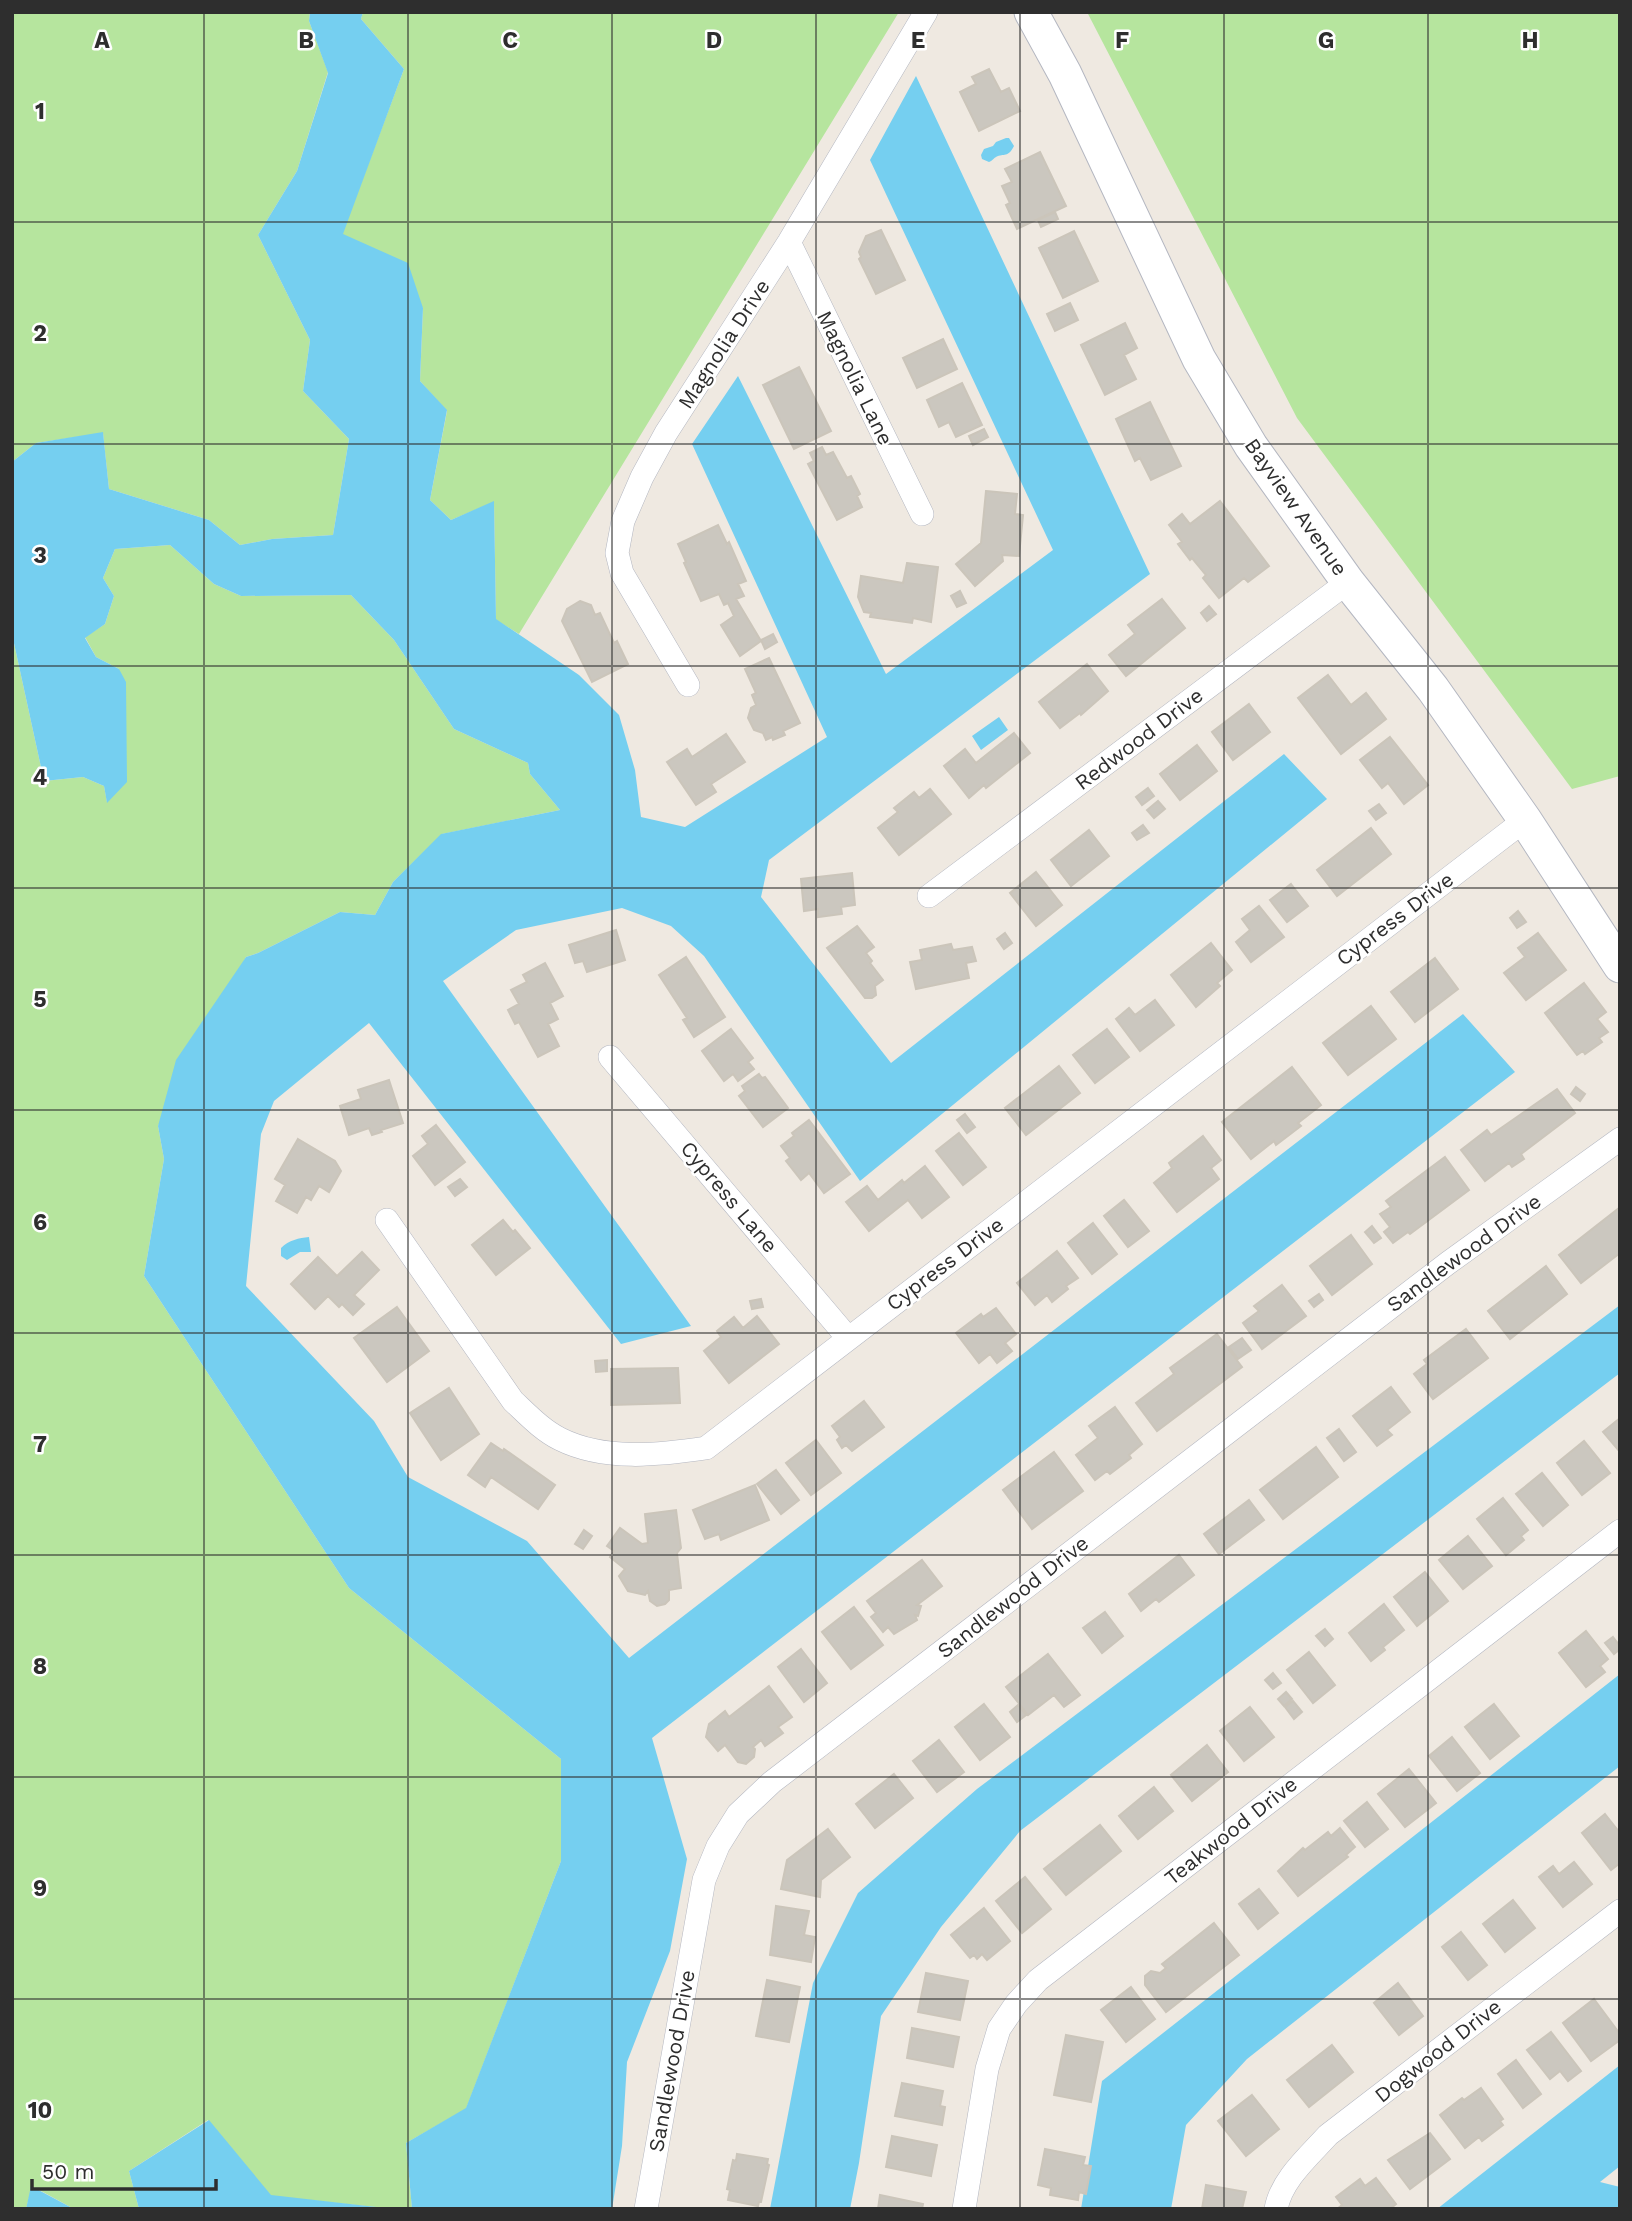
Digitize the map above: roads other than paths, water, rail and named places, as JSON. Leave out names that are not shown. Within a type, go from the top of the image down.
[{"type":"main road","name":"Bayview Avenue","points":[[1031,12],[1065,74],[1199,359],[1251,446],[1348,582],[1433,689],[1525,820],[1620,966]]},
{"type":"street","name":"Magnolia Drive","points":[[688,685],[622,573],[617,554],[622,521],[666,433],[789,242],[926,12]]},
{"type":"street","name":"Magnolia Lane","points":[[789,242],[922,514]]},
{"type":"street","name":"Redwood Drive","points":[[929,896],[1348,582]]},
{"type":"street","name":"Cypress Drive","points":[[387,1220],[513,1401],[537,1424],[561,1440],[590,1449],[621,1454],[665,1454],[706,1447],[1525,820]]},
{"type":"street","name":"Cypress Lane","points":[[610,1057],[848,1338]]},
{"type":"street","name":"Sandlewood Drive","points":[[646,2209],[704,1880],[718,1846],[738,1814],[772,1782],[1404,1297],[1620,1139]]},
{"type":"street","name":"Teakwood Drive","points":[[964,2209],[987,2069],[999,2028],[1038,1980],[1620,1531]]},
{"type":"street","name":"Dogwood Drive","points":[[1276,2209],[1277,2200],[1296,2171],[1328,2135],[1620,1911]]},
{"type":"water","points":[[310,12],[363,12],[361,19],[404,69],[343,234],[408,263],[423,308],[420,381],[447,410],[430,500],[451,520],[494,501],[496,619],[579,675],[619,715],[635,770],[641,817],[685,827],[827,737],[692,444],[738,376],[886,674],[1053,550],[870,160],[916,76],[1150,574],[769,860],[761,897],[891,1063],[1284,754],[1327,799],[860,1181],[704,956],[671,926],[622,908],[516,930],[443,981],[691,1326],[621,1344],[369,1023],[274,1101],[261,1134],[246,1286],[374,1421],[408,1477],[527,1541],[629,1658],[1463,1014],[1515,1072],[652,1738],[687,1859],[670,1951],[627,2062],[622,2146],[612,2209],[412,2209],[406,2143],[466,2108],[561,1861],[561,1759],[349,1588],[144,1276],[164,1159],[158,1126],[176,1060],[246,957],[340,912],[375,915],[393,882],[441,834],[560,810],[530,774],[528,763],[454,729],[394,640],[351,595],[241,596],[214,584],[170,545],[115,549],[103,578],[114,596],[105,624],[85,638],[96,657],[119,669],[126,682],[127,782],[107,803],[104,786],[83,777],[44,781],[12,634],[12,462],[36,443],[103,432],[109,489],[209,520],[240,545],[272,539],[333,535],[349,439],[303,391],[310,340],[258,235],[297,171],[328,73],[309,21]]},
{"type":"water","points":[[1009,138],[1014,146],[1010,152],[989,162],[982,159],[984,149]]},
{"type":"water","points":[[999,717],[1008,730],[981,750],[972,736]]},
{"type":"water","points":[[309,1237],[311,1252],[300,1252],[287,1260],[281,1256],[281,1248],[287,1243]]},
{"type":"water","points":[[1620,1305],[1620,1373],[1020,1831],[941,1927],[881,2016],[850,2209],[770,2209],[813,1983],[858,1893],[977,1789]]},
{"type":"water","points":[[1620,1674],[1620,1766],[1247,2059],[1186,2125],[1171,2209],[1081,2209],[1102,2081]]},
{"type":"water","points":[[1620,2065],[1620,2166],[1600,2182],[1620,2187],[1620,2209],[1437,2209]]},
{"type":"water","points":[[209,2120],[271,2195],[394,2209],[139,2209],[129,2171]]},
{"type":"water","points":[[31,2186],[74,2209],[26,2209]]}]
